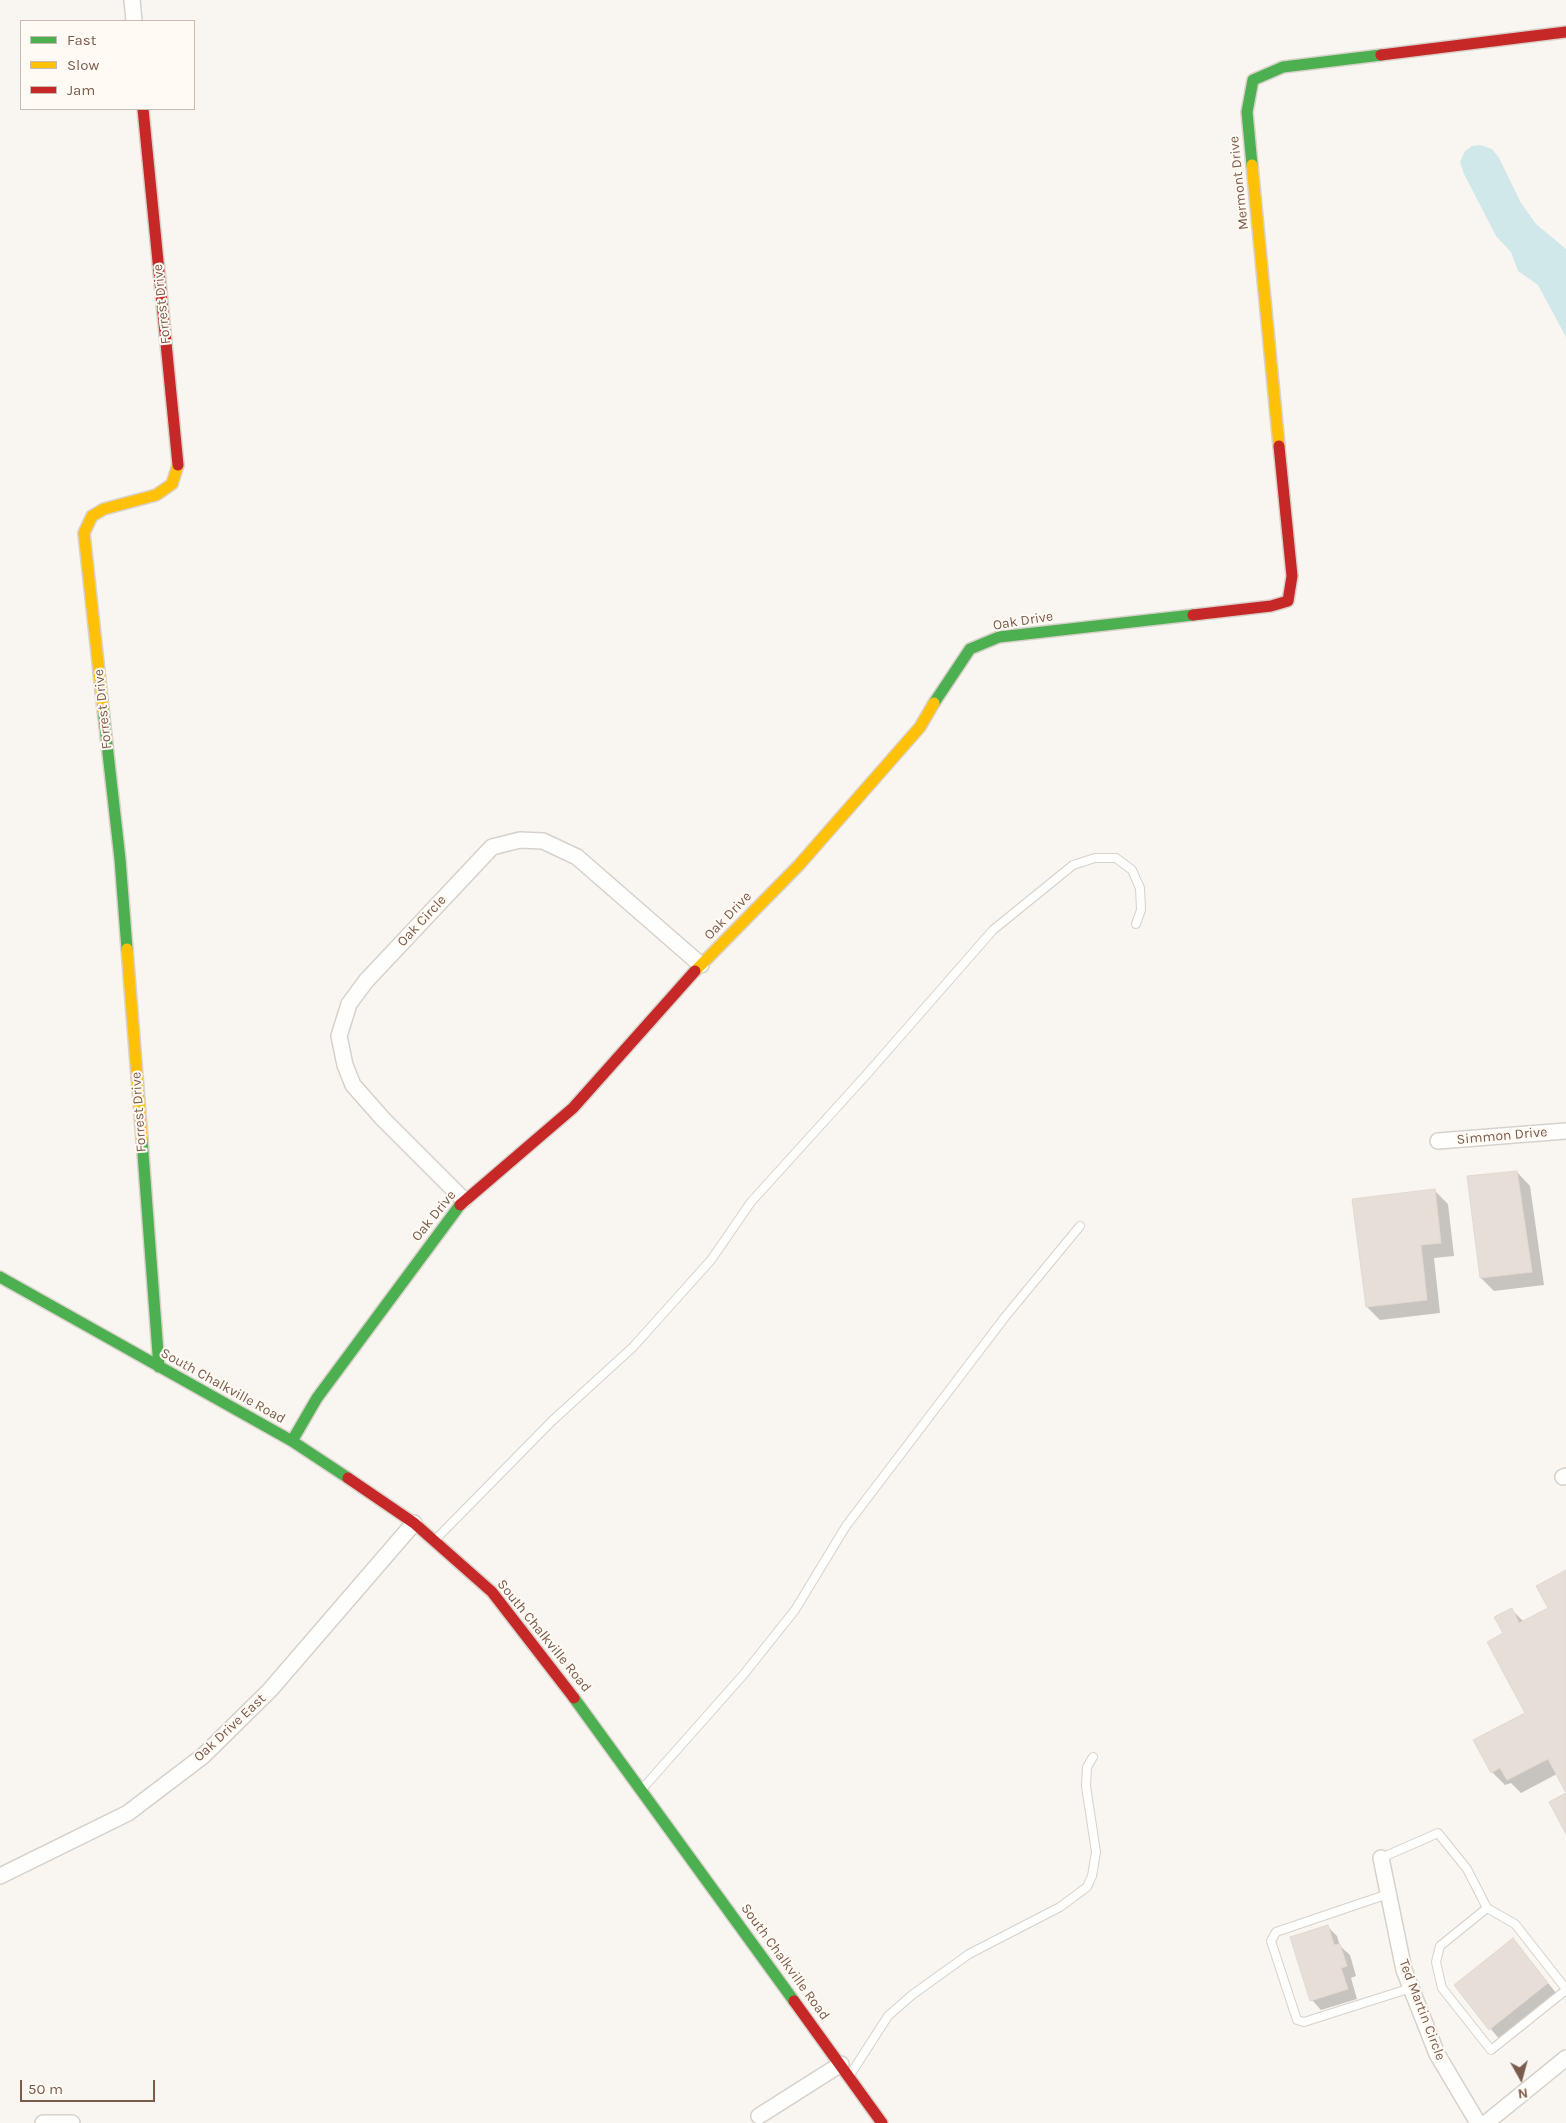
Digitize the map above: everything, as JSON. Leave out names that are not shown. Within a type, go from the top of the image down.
[{"type":"street","points":[[132,0],[134,20]]},
{"type":"street","name":"Mermont Drive","points":[[1288,601],[1292,576],[1247,112],[1252,80],[1283,67],[1566,32]]},
{"type":"street","name":"Forrest Drive","points":[[142,110],[178,468],[170,486],[156,495],[104,509],[92,516],[84,533],[120,859],[159,1367]]},
{"type":"street","name":"Oak Drive","points":[[292,1441],[317,1398],[441,1228],[464,1200],[572,1108],[701,965],[799,865],[920,727],[948,680],[970,649],[999,637],[1271,606],[1288,601]]},
{"type":"street","name":"Oak Circle","points":[[464,1200],[383,1120],[353,1085],[344,1065],[339,1036],[349,1004],[366,981],[492,847],[520,840],[543,841],[576,857],[701,965]]},
{"type":"street","name":"Simmon Drive","points":[[1438,1142],[1566,1131]]},
{"type":"street","name":"South Chalkville Road","points":[[0,1277],[292,1441],[414,1523],[492,1592],[555,1671],[882,2123]]},
{"type":"street","name":"Oak Drive East","points":[[0,1876],[128,1812],[203,1756],[270,1690],[414,1523]]},
{"type":"street","name":"Ted Martin Circle","points":[[1381,1858],[1404,1970],[1437,2054],[1478,2123]]},
{"type":"street","points":[[1486,2123],[1566,2058]]},
{"type":"street","points":[[759,2116],[845,2070]]},
{"type":"street","points":[[43,2123],[72,2123]]},
{"type":"lane","points":[[434,1540],[552,1421],[633,1347],[711,1260],[750,1202],[874,1067],[993,930],[1073,865],[1095,858],[1116,858],[1132,870],[1140,888],[1141,910],[1136,924]]},
{"type":"lane","points":[[642,1790],[744,1674],[795,1610],[846,1526],[1005,1317],[1080,1226]]},
{"type":"lane","points":[[845,2070],[888,2016],[912,1995],[969,1954],[1060,1907],[1087,1887],[1092,1876],[1096,1852],[1086,1786],[1088,1767],[1094,1757]]},
{"type":"lane","points":[[1381,1858],[1438,1833],[1467,1869],[1487,1908],[1515,1924],[1566,1989],[1491,2050],[1442,1988],[1436,1962],[1440,1946],[1487,1908]]},
{"type":"lane","points":[[1388,1894],[1276,1932],[1271,1941],[1298,2020],[1304,2022],[1411,1988]]},
{"type":"water","points":[[1480,145],[1492,149],[1499,158],[1521,203],[1536,224],[1566,249],[1566,337],[1538,285],[1518,271],[1511,252],[1496,236],[1464,174],[1460,162],[1465,151],[1472,146]]},
{"type":"building","points":[[1517,1171],[1532,1272],[1480,1278],[1467,1176]]},
{"type":"building","points":[[1435,1189],[1441,1243],[1421,1245],[1427,1300],[1366,1307],[1352,1199]]},
{"type":"building","points":[[1566,1570],[1566,1793],[1548,1759],[1507,1780],[1500,1768],[1491,1773],[1473,1740],[1525,1713],[1487,1642],[1503,1633],[1494,1617],[1512,1608],[1519,1623],[1548,1608],[1536,1586]]},
{"type":"building","points":[[1566,1793],[1566,1834],[1549,1802]]},
{"type":"building","points":[[1328,1925],[1334,1945],[1340,1944],[1347,1966],[1341,1968],[1348,1989],[1310,2001],[1290,1937]]},
{"type":"building","points":[[1513,1938],[1548,1983],[1489,2030],[1454,1985]]},
{"type":"traffic: fast","points":[[1252,165],[1247,112],[1253,80],[1283,67],[1381,55]]},
{"type":"traffic: fast","points":[[934,703],[970,649],[999,637],[1193,615]]},
{"type":"traffic: fast","points":[[103,709],[120,859],[127,949]]},
{"type":"traffic: fast","points":[[142,1140],[159,1367]]},
{"type":"traffic: fast","points":[[292,1441],[317,1398],[460,1205]]},
{"type":"traffic: fast","points":[[0,1277],[292,1441],[348,1478]]},
{"type":"traffic: fast","points":[[574,1698],[794,2001]]},
{"type":"traffic: slow","points":[[1252,165],[1279,446]]},
{"type":"traffic: slow","points":[[103,709],[84,533],[92,516],[104,509],[156,495],[172,484],[178,465]]},
{"type":"traffic: slow","points":[[695,971],[799,865],[920,727],[934,703]]},
{"type":"traffic: slow","points":[[127,949],[142,1140]]},
{"type":"traffic: jam","points":[[1381,55],[1566,32]]},
{"type":"traffic: jam","points":[[143,110],[178,465]]},
{"type":"traffic: jam","points":[[1193,615],[1271,606],[1288,601],[1292,576],[1279,446]]},
{"type":"traffic: jam","points":[[460,1205],[573,1108],[695,971]]},
{"type":"traffic: jam","points":[[348,1478],[414,1523],[492,1592],[574,1698]]},
{"type":"traffic: jam","points":[[794,2001],[882,2123]]}]
